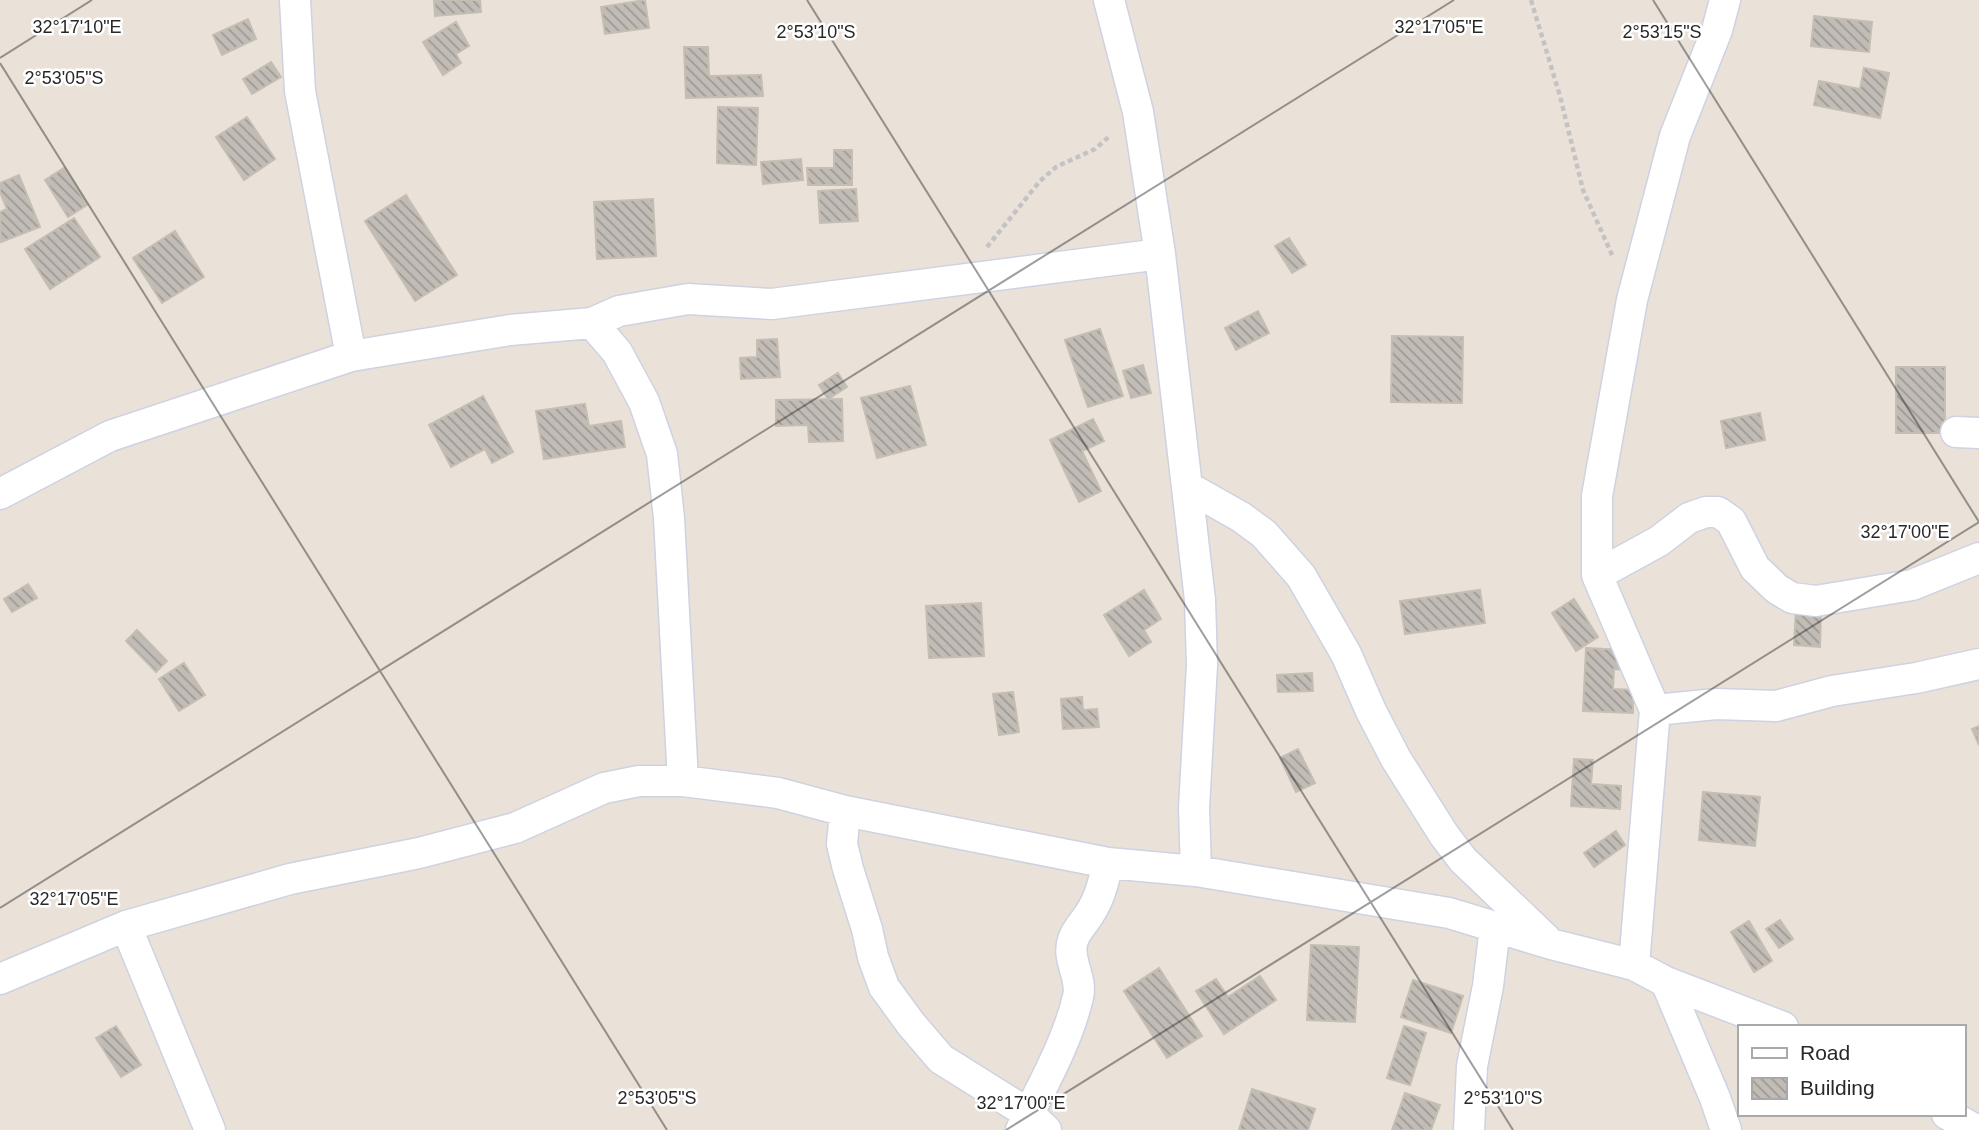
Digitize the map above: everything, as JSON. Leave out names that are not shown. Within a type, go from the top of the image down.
[{"type":"street","points":[[295,0],[300,91],[351,356]]},
{"type":"street","points":[[1109,0],[1138,112],[1160,254],[1200,600],[1202,665],[1194,808],[1196,871]]},
{"type":"street","points":[[1634,965],[1655,710],[1598,575],[1597,496],[1632,300],[1675,136],[1717,30],[1725,0]]},
{"type":"street","points":[[0,494],[110,436],[351,356],[510,330],[592,323],[619,312],[688,299],[772,304],[1160,254]]},
{"type":"street","points":[[592,323],[617,352],[645,402],[662,454],[669,518],[683,781]]},
{"type":"street","points":[[1188,487],[1241,517],[1264,534],[1301,576],[1346,654],[1396,759],[1444,835],[1463,860],[1551,944]]},
{"type":"street","points":[[1598,575],[1659,541],[1689,518],[1706,512],[1718,512],[1731,521],[1755,568],[1777,589],[1792,598],[1816,601],[1912,585],[1979,558]]},
{"type":"street","points":[[1655,710],[1716,704],[1776,706],[1832,691],[1916,678],[1979,664]]},
{"type":"street","points":[[0,979],[125,926],[290,879],[419,852],[515,828],[604,788],[639,781],[683,781],[778,793],[845,811],[1108,863],[1196,871],[1449,913],[1551,944],[1634,965],[1666,982],[1778,1025]]},
{"type":"street","points":[[845,811],[842,844],[873,957],[884,987],[941,1059],[1032,1125],[1079,994],[1077,972],[1071,956],[1072,940],[1092,911],[1102,889],[1108,863]]},
{"type":"street","points":[[125,926],[210,1130]]},
{"type":"street","points":[[1469,1130],[1472,1066],[1488,986],[1495,927]]},
{"type":"street","points":[[1666,982],[1726,1130]]},
{"type":"street","points":[[1951,1116],[1976,1130]]},
{"type":"path","points":[[1531,0],[1560,96],[1583,190],[1632,300]]},
{"type":"path","points":[[959,281],[1040,181],[1056,167],[1095,149],[1138,112]]},
{"type":"building","points":[[434,0],[480,0],[481,12],[435,16]]},
{"type":"building","points":[[645,0],[649,28],[605,34],[601,7]]},
{"type":"building","points":[[1814,16],[1872,22],[1869,52],[1811,46]]},
{"type":"building","points":[[248,19],[256,39],[222,55],[213,35]]},
{"type":"building","points":[[456,22],[469,46],[456,54],[461,63],[443,75],[423,42]]},
{"type":"building","points":[[684,47],[708,47],[709,76],[761,75],[763,96],[686,98]]},
{"type":"building","points":[[271,62],[281,77],[252,94],[243,79]]},
{"type":"building","points":[[1864,68],[1889,73],[1880,118],[1814,105],[1819,81],[1860,89]]},
{"type":"building","points":[[718,107],[758,108],[756,165],[717,163]]},
{"type":"building","points":[[247,117],[275,159],[244,180],[216,137]]},
{"type":"building","points":[[834,150],[852,150],[852,185],[808,185],[807,168],[834,168]]},
{"type":"building","points":[[801,159],[803,180],[763,184],[761,162]]},
{"type":"building","points":[[64,168],[87,205],[68,217],[45,180]]},
{"type":"building","points":[[19,175],[40,227],[1,242],[0,212],[7,209],[0,192],[0,183]]},
{"type":"building","points":[[856,189],[858,221],[820,223],[818,191]]},
{"type":"building","points":[[406,195],[457,275],[415,301],[365,221]]},
{"type":"building","points":[[653,199],[656,256],[597,259],[594,202]]},
{"type":"building","points":[[74,218],[100,257],[50,289],[25,249]]},
{"type":"building","points":[[175,231],[204,277],[162,303],[133,258]]},
{"type":"building","points":[[1289,238],[1306,265],[1292,273],[1275,246]]},
{"type":"building","points":[[1258,311],[1269,333],[1236,350],[1225,328]]},
{"type":"building","points":[[1100,329],[1123,396],[1088,407],[1065,340]]},
{"type":"building","points":[[1392,336],[1463,337],[1462,403],[1391,402]]},
{"type":"building","points":[[777,339],[780,377],[741,379],[740,358],[757,357],[757,340]]},
{"type":"building","points":[[1143,365],[1151,393],[1131,398],[1123,371]]},
{"type":"building","points":[[1896,367],[1945,367],[1945,433],[1896,433]]},
{"type":"building","points":[[838,373],[847,387],[828,399],[819,385]]},
{"type":"building","points":[[910,386],[926,445],[877,458],[861,398]]},
{"type":"building","points":[[483,396],[513,452],[492,463],[485,449],[451,467],[429,425]]},
{"type":"building","points":[[842,399],[843,441],[809,442],[808,425],[776,426],[776,400]]},
{"type":"building","points":[[585,404],[589,426],[621,421],[625,447],[544,459],[536,411]]},
{"type":"building","points":[[1760,413],[1765,440],[1726,448],[1721,421]]},
{"type":"building","points":[[1093,419],[1104,441],[1082,451],[1101,491],[1079,502],[1050,440]]},
{"type":"building","points":[[28,584],[37,598],[12,612],[4,599]]},
{"type":"building","points":[[1144,590],[1161,619],[1144,630],[1151,642],[1129,656],[1104,615]]},
{"type":"building","points":[[1480,590],[1485,623],[1405,634],[1400,601]]},
{"type":"building","points":[[1574,599],[1598,637],[1576,651],[1552,613]]},
{"type":"building","points":[[981,603],[984,656],[929,658],[926,606]]},
{"type":"building","points":[[1796,609],[1821,611],[1820,647],[1794,645]]},
{"type":"building","points":[[137,630],[167,661],[156,672],[126,641]]},
{"type":"building","points":[[1586,648],[1625,650],[1624,670],[1614,669],[1613,689],[1633,690],[1633,713],[1583,711]]},
{"type":"building","points":[[184,663],[205,695],[179,711],[159,679]]},
{"type":"building","points":[[1312,673],[1313,691],[1278,692],[1277,675]]},
{"type":"building","points":[[1013,692],[1019,732],[999,735],[993,694]]},
{"type":"building","points":[[1082,697],[1083,710],[1097,709],[1099,727],[1063,729],[1061,699]]},
{"type":"building","points":[[1979,726],[1979,745],[1972,729]]},
{"type":"building","points":[[1298,749],[1315,783],[1296,792],[1280,758]]},
{"type":"building","points":[[1574,759],[1593,760],[1591,784],[1621,786],[1620,809],[1571,806]]},
{"type":"building","points":[[1703,792],[1760,797],[1755,846],[1699,840]]},
{"type":"building","points":[[1616,831],[1625,845],[1594,867],[1584,853]]},
{"type":"building","points":[[1780,920],[1793,939],[1779,948],[1766,929]]},
{"type":"building","points":[[1749,921],[1772,961],[1754,972],[1731,932]]},
{"type":"building","points":[[1311,945],[1359,947],[1355,1022],[1307,1020]]},
{"type":"building","points":[[1159,968],[1202,1036],[1167,1058],[1124,991]]},
{"type":"building","points":[[1260,976],[1276,1000],[1224,1034],[1196,991],[1216,979],[1228,997]]},
{"type":"building","points":[[1413,980],[1463,996],[1451,1033],[1401,1017]]},
{"type":"building","points":[[116,1026],[141,1065],[121,1077],[96,1038]]},
{"type":"building","points":[[1404,1026],[1426,1033],[1410,1085],[1387,1078]]},
{"type":"building","points":[[1252,1089],[1315,1109],[1308,1130],[1239,1130]]},
{"type":"building","points":[[1405,1093],[1440,1105],[1431,1130],[1392,1130]]}]
